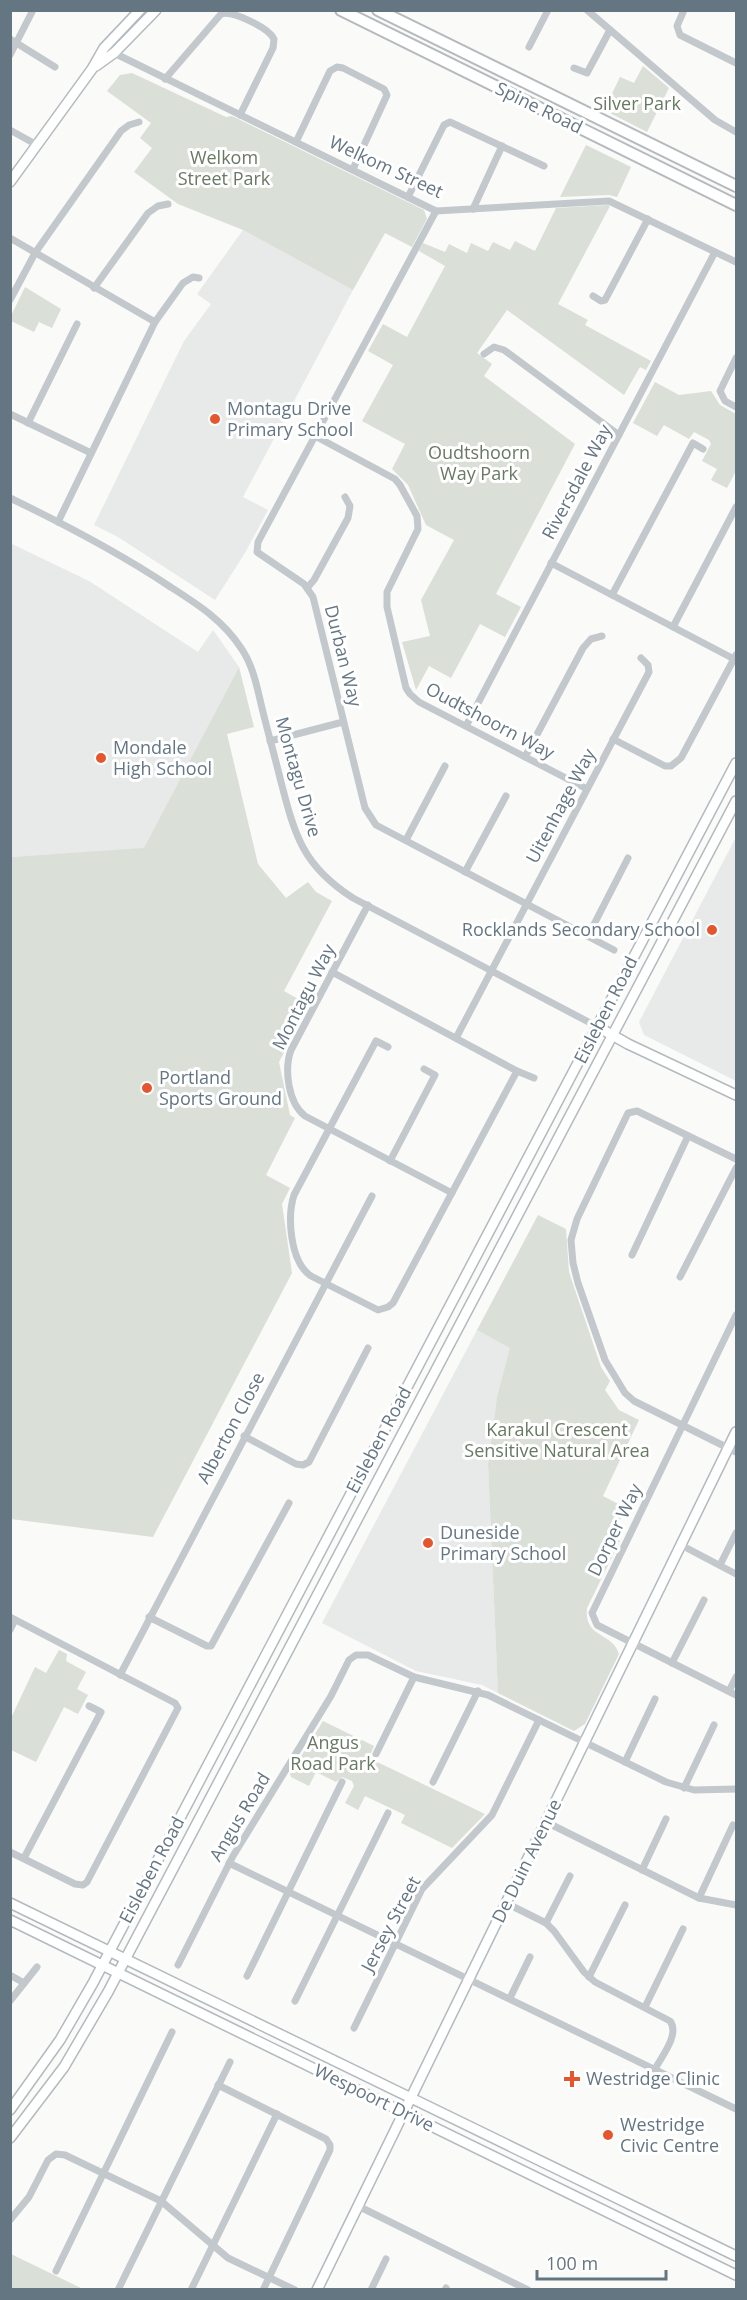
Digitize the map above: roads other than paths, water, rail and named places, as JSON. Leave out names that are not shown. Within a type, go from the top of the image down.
[{"type":"main road","points":[[10,182],[92,69],[104,48],[140,10]]},
{"type":"main road","points":[[92,69],[114,53],[156,10]]},
{"type":"main road","name":"Spine Road","points":[[341,10],[736,205]]},
{"type":"main road","name":"Spine Road","points":[[378,10],[736,186]]},
{"type":"main road","name":"Eisleben Road","points":[[10,2110],[60,2040],[103,1965],[736,763]]},
{"type":"main road","name":"Eisleben Road","points":[[10,2138],[47,2092],[73,2054],[119,1972],[736,801]]},
{"type":"main road","points":[[598,1027],[628,1044],[736,1095]]},
{"type":"main road","name":"De Duin Avenue","points":[[317,2289],[681,1545],[733,1450],[736,1432]]},
{"type":"main road","name":"Wespoort Drive","points":[[10,1903],[736,2256]]},
{"type":"main road","name":"Wespoort Drive","points":[[10,1920],[736,2275]]},
{"type":"street","points":[[10,55],[14,41],[33,10]]},
{"type":"street","points":[[529,47],[548,10]]},
{"type":"street","points":[[587,10],[715,120],[736,132]]},
{"type":"street","points":[[684,10],[678,26],[680,35],[736,63]]},
{"type":"street","points":[[165,79],[221,14],[232,13],[267,30],[274,39],[273,48],[240,115]]},
{"type":"street","points":[[574,68],[584,73],[588,72],[610,30]]},
{"type":"street","points":[[14,41],[55,68]]},
{"type":"street","name":"Welkom Street","points":[[104,48],[436,211],[603,201],[619,204],[736,262]]},
{"type":"street","points":[[296,142],[330,71],[337,67],[344,68],[384,89],[387,96],[352,169]]},
{"type":"street","points":[[10,300],[35,253],[121,131],[139,122]]},
{"type":"street","points":[[408,196],[444,125],[448,122],[455,123],[544,166]]},
{"type":"street","points":[[10,130],[37,145]]},
{"type":"street","points":[[473,208],[502,146]]},
{"type":"street","points":[[94,288],[148,213],[158,206],[168,204]]},
{"type":"street","name":"Durban Way","points":[[436,211],[256,548],[260,555],[307,588],[313,597],[367,813],[376,825],[614,950]]},
{"type":"street","points":[[593,296],[601,301],[605,300],[648,219]]},
{"type":"street","points":[[10,238],[155,322]]},
{"type":"street","name":"Riversdale Way","points":[[466,726],[715,252]]},
{"type":"street","points":[[58,522],[155,322],[183,283],[193,277],[199,278]]},
{"type":"street","points":[[28,423],[77,324]]},
{"type":"street","points":[[484,354],[494,347],[504,350],[619,435]]},
{"type":"street","points":[[736,358],[720,391],[725,401],[736,407]]},
{"type":"street","points":[[10,414],[91,453]]},
{"type":"street","name":"Oudtshoorn Way","points":[[315,436],[395,479],[417,516],[417,535],[387,592],[387,607],[406,688],[410,694],[419,702],[587,789]]},
{"type":"street","points":[[612,595],[693,442],[703,449]]},
{"type":"street","points":[[307,588],[315,580],[348,518],[350,506],[345,497]]},
{"type":"street","name":"Montagu Drive","points":[[10,498],[102,543],[146,571],[211,614],[243,650],[250,665],[294,829],[301,845],[314,864],[329,880],[368,905],[598,1027]]},
{"type":"street","points":[[673,627],[736,507]]},
{"type":"street","points":[[551,563],[735,657],[681,758],[675,764],[665,766],[613,739]]},
{"type":"street","points":[[525,757],[583,648],[591,639],[602,636]]},
{"type":"street","name":"Uitenhage Way","points":[[456,1038],[649,672],[648,665],[641,658]]},
{"type":"street","points":[[270,741],[343,722]]},
{"type":"street","points":[[406,840],[445,766]]},
{"type":"street","points":[[465,872],[506,796]]},
{"type":"street","points":[[588,936],[628,858]]},
{"type":"street","name":"Montagu Way","points":[[368,905],[291,1050],[287,1065],[296,1106],[305,1116],[452,1193]]},
{"type":"street","points":[[332,972],[534,1078]]},
{"type":"street","points":[[388,1047],[376,1041],[294,1195],[290,1214],[297,1260],[307,1273],[374,1309],[390,1306],[517,1071]]},
{"type":"street","points":[[390,1161],[435,1076],[424,1069]]},
{"type":"street","points":[[733,1450],[634,1401],[625,1393],[605,1360],[573,1263],[571,1240],[577,1219],[628,1113],[633,1110],[736,1159]]},
{"type":"street","points":[[633,1255],[688,1136]]},
{"type":"street","points":[[680,1277],[736,1167]]},
{"type":"street","name":"Alberton Close","points":[[120,1675],[372,1196]]},
{"type":"street","name":"Dorper Way","points":[[733,1693],[597,1625],[592,1613],[736,1315]]},
{"type":"street","points":[[244,1436],[296,1464],[303,1465],[309,1462],[368,1348]]},
{"type":"street","points":[[149,1617],[211,1646],[289,1503]]},
{"type":"street","points":[[720,1565],[736,1533]]},
{"type":"street","points":[[681,1545],[736,1574]]},
{"type":"street","points":[[672,1663],[704,1600]]},
{"type":"street","points":[[10,1630],[13,1619],[178,1706],[83,1885],[75,1884],[10,1852]]},
{"type":"street","name":"Angus Road","points":[[178,1965],[229,1863],[331,1696],[349,1660],[356,1655],[368,1655],[414,1677],[478,1691],[684,1788]]},
{"type":"street","points":[[376,1754],[414,1677]]},
{"type":"street","points":[[733,1693],[736,1677]]},
{"type":"street","points":[[434,1782],[478,1691]]},
{"type":"street","points":[[625,1761],[655,1699]]},
{"type":"street","points":[[24,1858],[100,1712],[89,1706]]},
{"type":"street","name":"Jersey Street","points":[[354,2028],[426,1884],[492,1815],[539,1720]]},
{"type":"street","points":[[714,1725],[684,1788],[736,1789]]},
{"type":"street","points":[[247,1976],[342,1782]]},
{"type":"street","points":[[295,2001],[388,1813]]},
{"type":"street","points":[[642,1870],[666,1819]]},
{"type":"street","points":[[546,1822],[699,1898],[736,1905]]},
{"type":"street","points":[[699,1898],[733,1825]]},
{"type":"street","points":[[229,1863],[736,2109]]},
{"type":"street","points":[[546,1923],[570,1876]]},
{"type":"street","points":[[506,1903],[546,1923],[589,1977],[605,1988],[670,2021],[674,2029],[673,2035],[655,2069]]},
{"type":"street","points":[[589,1977],[625,1905]]},
{"type":"street","points":[[645,2007],[683,1929]]},
{"type":"street","points":[[510,1998],[530,1956]]},
{"type":"street","points":[[10,2001],[37,1967]]},
{"type":"street","points":[[10,1975],[24,1983]]},
{"type":"street","points":[[56,2271],[172,2032]]},
{"type":"street","points":[[118,2289],[230,2062]]},
{"type":"street","points":[[218,2085],[326,2139],[330,2145],[330,2150],[263,2289]]},
{"type":"street","points":[[191,2289],[277,2114]]},
{"type":"street","points":[[10,2220],[29,2197],[52,2156],[65,2154],[161,2201],[228,2258],[295,2289]]},
{"type":"street","points":[[358,2206],[528,2289]]},
{"type":"street","points":[[371,2289],[386,2259]]},
{"type":"place","name":"Montagu Drive Primary School","points":[[215,419]]},
{"type":"place","name":"Mondale High School","points":[[101,758]]},
{"type":"place","name":"Rocklands Secondary School","points":[[712,930]]},
{"type":"place","name":"Portland Sports Ground","points":[[147,1088]]},
{"type":"place","name":"Duneside Primary School","points":[[428,1543]]},
{"type":"place","name":"Westridge Clinic","points":[[572,2079]]},
{"type":"place","name":"Westridge Civic Centre","points":[[608,2135]]},
{"type":"park label","name":"Silver Park","points":[[637,104]]},
{"type":"park label","name":"Welkom Street Park","points":[[224,168]]},
{"type":"park label","name":"Oudtshoorn Way Park","points":[[479,463]]},
{"type":"park label","name":"Karakul Crescent Sensitive Natural Area","points":[[557,1440]]},
{"type":"park label","name":"Angus Road Park","points":[[333,1753]]}]
